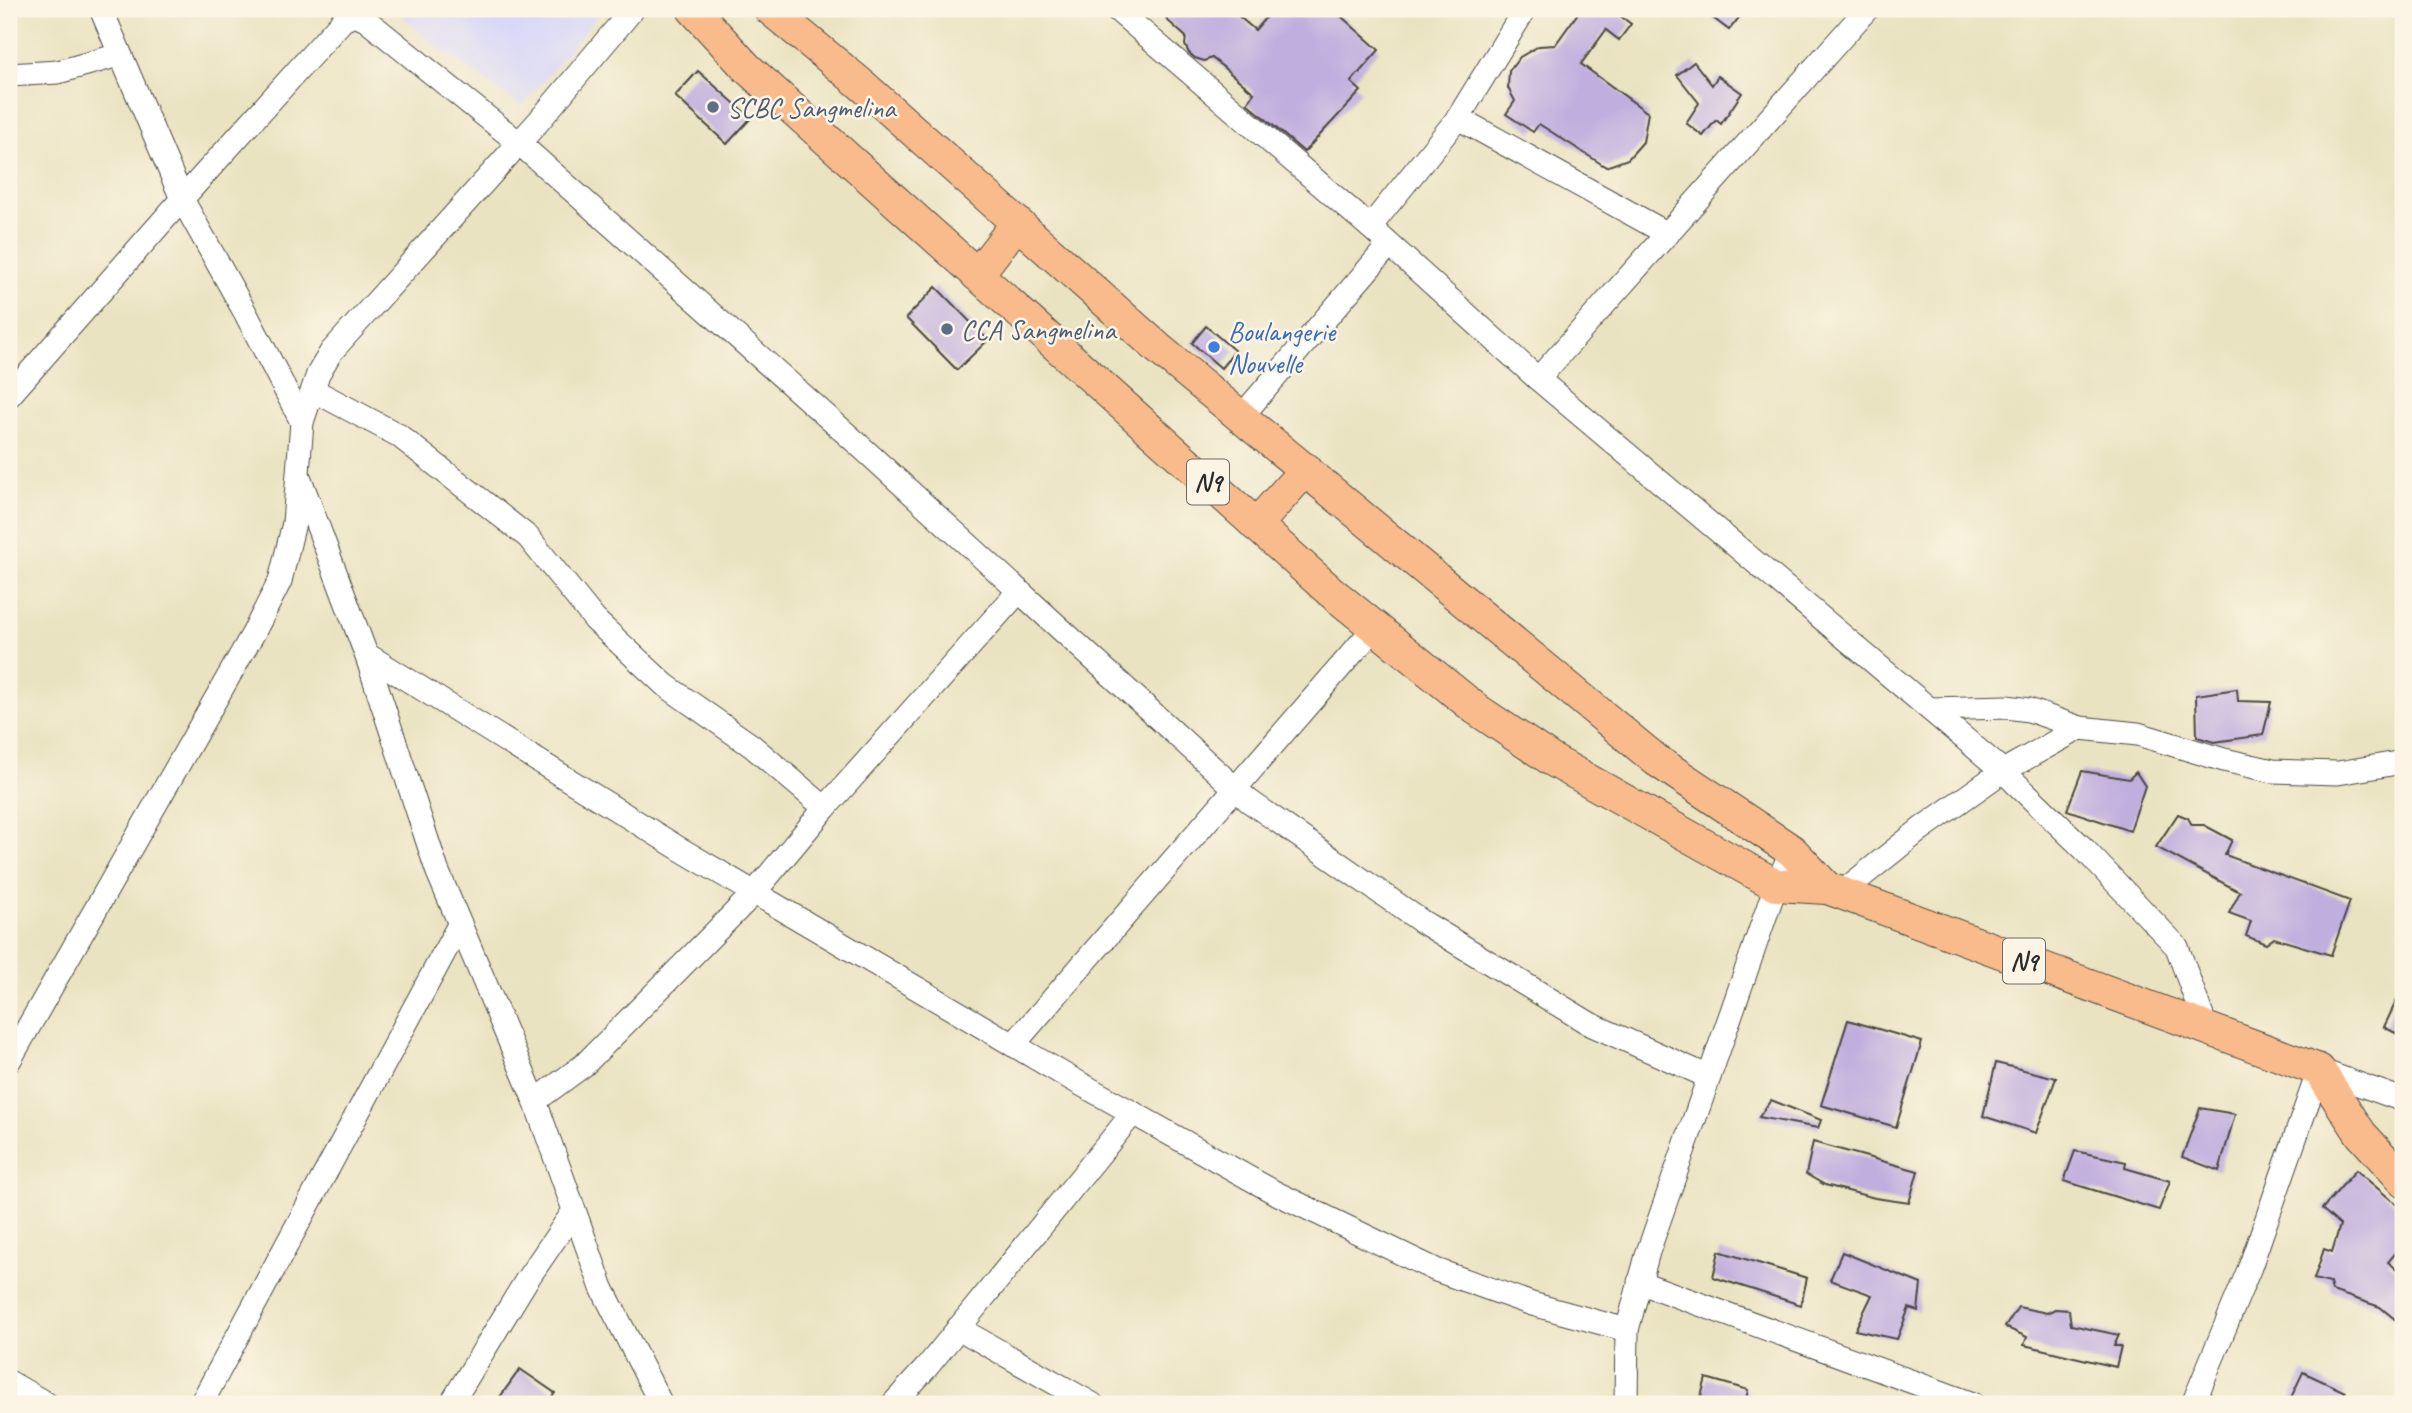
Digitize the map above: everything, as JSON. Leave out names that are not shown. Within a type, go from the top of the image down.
[{"type":"highway","name":"N9","points":[[693,9],[747,68],[1330,591],[1476,709],[1552,760],[1776,885],[1834,890],[2319,1070]]},
{"type":"highway","name":"N9","points":[[770,9],[862,85],[1159,349],[1241,417],[1656,760],[1792,851],[1834,890]]},
{"type":"highway","points":[[977,275],[1017,223]]},
{"type":"highway","points":[[1256,525],[1306,469]]},
{"type":"highway","points":[[2319,1070],[2361,1134],[2403,1180]]},
{"type":"street","points":[[101,9],[181,199],[246,314],[302,422]]},
{"type":"street","points":[[9,1061],[280,581],[294,523],[302,422],[318,374],[331,352],[519,143],[633,9]]},
{"type":"street","points":[[1116,9],[1370,227],[1538,379],[2003,771],[2084,849],[2176,947],[2207,1030]]},
{"type":"street","points":[[1370,227],[1458,118],[1525,9]]},
{"type":"street","points":[[1538,379],[1867,9]]},
{"type":"street","points":[[9,396],[342,20],[354,16],[366,20],[519,143],[1250,801],[1421,921],[1590,1024],[1709,1077]]},
{"type":"street","points":[[9,75],[58,72],[119,55]]},
{"type":"street","points":[[1458,118],[1668,234]]},
{"type":"street","points":[[1241,417],[1389,245]]},
{"type":"street","points":[[313,390],[398,435],[528,537],[595,620],[665,685],[752,746],[825,808]]},
{"type":"street","points":[[298,473],[366,654],[437,870],[535,1101],[602,1288],[661,1404]]},
{"type":"street","points":[[535,1101],[584,1065],[754,893],[825,808],[1019,591]]},
{"type":"street","points":[[1013,1045],[1375,627]]},
{"type":"street","points":[[366,654],[754,893],[1013,1045],[1274,1192],[1436,1270],[1532,1304],[1627,1330]]},
{"type":"street","points":[[1930,709],[2007,707],[2029,710],[2080,728],[2138,734],[2224,760],[2273,771],[2338,773],[2403,762]]},
{"type":"street","points":[[1834,890],[2003,771],[2080,728]]},
{"type":"street","points":[[1626,1404],[1627,1330],[1647,1252],[1776,885],[1792,851]]},
{"type":"street","points":[[201,1404],[460,923]]},
{"type":"street","points":[[2193,1404],[2250,1267],[2319,1070],[2403,1100]]},
{"type":"street","points":[[893,1404],[927,1367],[1133,1113]]},
{"type":"street","points":[[452,1404],[526,1281],[574,1211]]},
{"type":"street","points":[[1639,1282],[1973,1404]]},
{"type":"street","points":[[958,1328],[1092,1404]]},
{"type":"street","points":[[9,1382],[47,1404]]},
{"type":"shaded area","points":[[394,9],[603,9],[522,107],[433,44]]},
{"type":"building","points":[[1175,9],[1230,9],[1255,30],[1273,9],[1333,9],[1379,50],[1351,82],[1361,91],[1304,152],[1247,103],[1254,93],[1212,58],[1204,61],[1189,53],[1185,45],[1186,37],[1166,19]]},
{"type":"building","points":[[1581,9],[1611,9],[1631,24],[1619,40],[1606,30],[1581,64],[1648,113],[1643,142],[1628,159],[1606,167],[1539,124],[1533,132],[1506,114],[1515,101],[1508,88],[1509,71],[1520,57],[1539,46],[1555,45]]},
{"type":"building","points":[[1701,9],[1746,9],[1729,30]]},
{"type":"building","points":[[1694,62],[1712,85],[1718,76],[1742,93],[1721,124],[1716,120],[1703,136],[1686,123],[1699,103],[1677,75]]},
{"type":"building","name":"SCBC Sangmelina","points":[[698,71],[751,118],[727,144],[675,96]]},
{"type":"building","name":"CCA Sangmelina","points":[[936,287],[988,340],[957,370],[906,318]]},
{"type":"building","name":"Boulangerie Nouvelle","points":[[1206,326],[1235,351],[1221,368],[1192,343]]},
{"type":"building","points":[[2237,689],[2238,701],[2271,702],[2263,735],[2214,742],[2197,737],[2196,695]]},
{"type":"building","points":[[2082,771],[2129,779],[2136,772],[2145,786],[2130,831],[2067,810]]},
{"type":"building","points":[[2178,814],[2188,818],[2192,825],[2204,825],[2232,840],[2225,855],[2350,901],[2331,955],[2274,938],[2266,944],[2246,936],[2251,921],[2229,913],[2240,892],[2156,847]]},
{"type":"building","points":[[2403,987],[2403,1037],[2384,1027]]},
{"type":"building","points":[[1848,1020],[1922,1042],[1896,1127],[1821,1105]]},
{"type":"building","points":[[1996,1063],[2056,1078],[2036,1133],[1983,1116]]},
{"type":"building","points":[[1771,1100],[1821,1120],[1818,1128],[1759,1117]]},
{"type":"building","points":[[2200,1108],[2235,1114],[2219,1171],[2182,1157]]},
{"type":"building","points":[[1813,1142],[1918,1171],[1909,1203],[1875,1198],[1825,1185],[1806,1174]]},
{"type":"building","points":[[2075,1151],[2126,1162],[2125,1168],[2170,1181],[2159,1210],[2064,1181]]},
{"type":"building","points":[[2356,1170],[2403,1210],[2403,1244],[2388,1262],[2403,1274],[2403,1326],[2380,1307],[2332,1291],[2330,1283],[2314,1279],[2324,1249],[2332,1252],[2340,1225],[2322,1209]]},
{"type":"building","points":[[1719,1251],[1807,1278],[1801,1305],[1713,1277]]},
{"type":"building","points":[[1842,1252],[1921,1284],[1918,1311],[1909,1308],[1897,1339],[1855,1330],[1872,1295],[1830,1280]]},
{"type":"building","points":[[2018,1307],[2047,1313],[2055,1309],[2069,1310],[2071,1325],[2119,1335],[2114,1346],[2121,1346],[2116,1367],[2024,1345],[2027,1337],[2005,1327]]},
{"type":"building","points":[[520,1369],[555,1393],[546,1404],[495,1404]]},
{"type":"building","points":[[2303,1372],[2345,1392],[2339,1404],[2288,1404]]},
{"type":"building","points":[[1706,1378],[1748,1390],[1745,1404],[1699,1404]]},
{"type":"place","name":"SCBC Sangmelina","points":[[713,107]]},
{"type":"place","name":"CCA Sangmelina","points":[[947,329]]},
{"type":"place","name":"Boulangerie Nouvelle","points":[[1214,347]]}]
